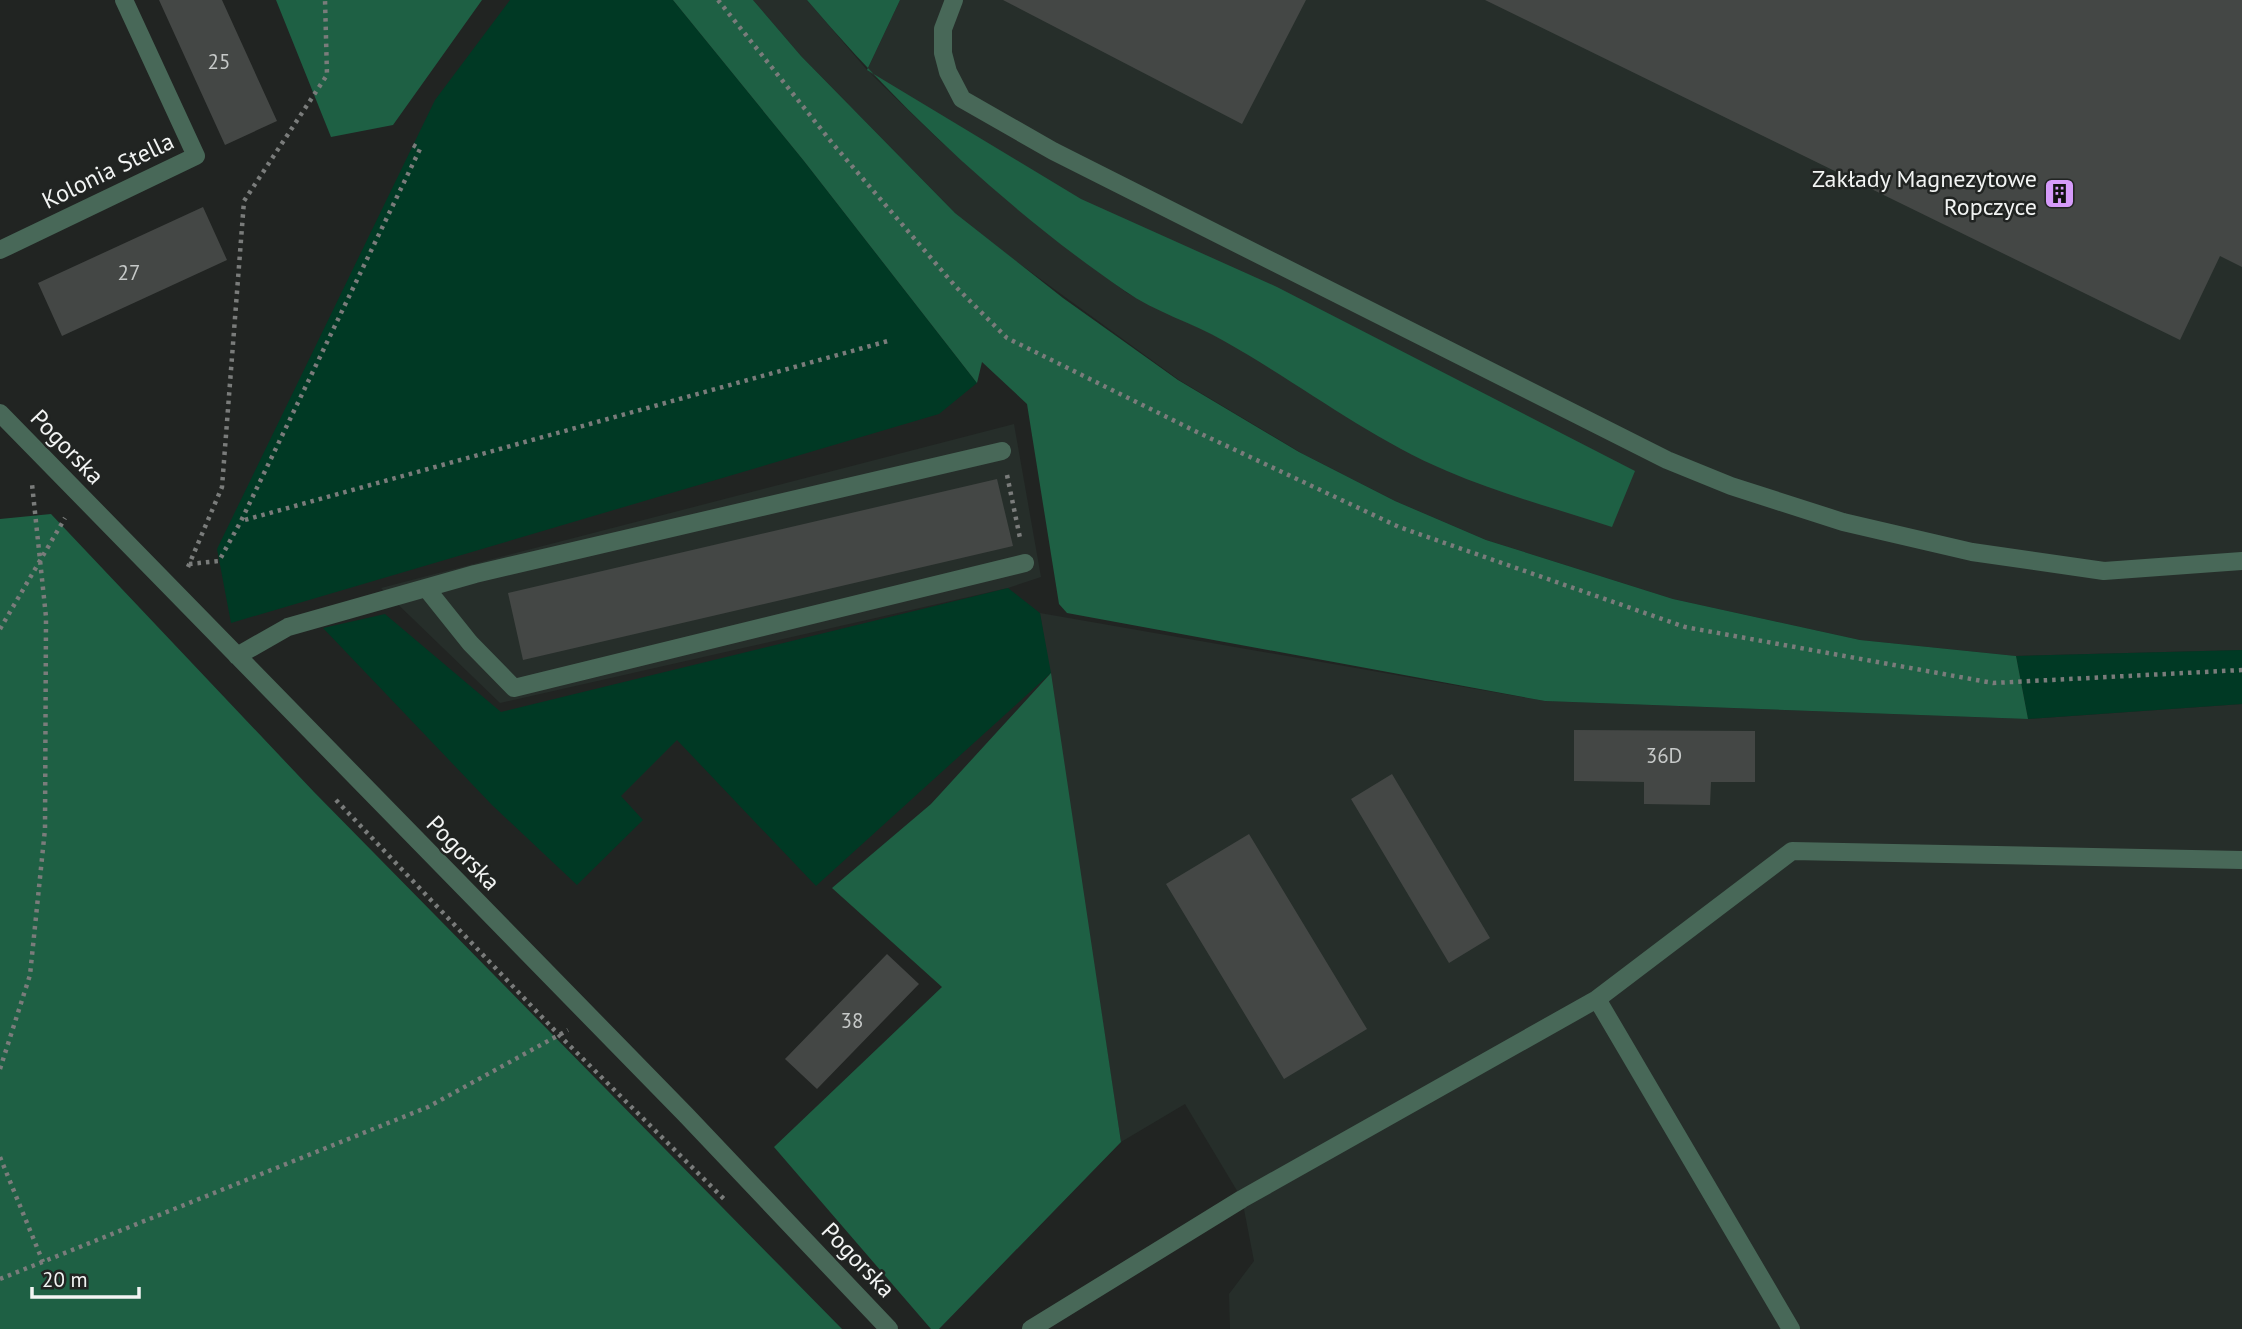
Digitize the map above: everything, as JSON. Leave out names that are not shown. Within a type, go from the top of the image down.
[{"type":"street","name":"Kolonia Stella","points":[[0,250],[196,156],[124,0]]},
{"type":"street","points":[[954,0],[943,29],[943,52],[948,72],[962,99],[1065,157],[1667,460],[1731,486],[1843,522],[1972,552],[2104,571],[2242,561]]},
{"type":"street","name":"Pogorska","points":[[0,413],[889,1329]]},
{"type":"street","points":[[237,656],[288,627],[426,588],[1002,451]]},
{"type":"street","points":[[426,588],[470,643],[514,688],[1025,563]]},
{"type":"street","points":[[1031,1329],[1242,1199],[1597,999],[1792,851],[2242,860]]},
{"type":"street","points":[[1597,999],[1791,1329]]},
{"type":"path","points":[[177,594],[222,487],[244,201],[327,75],[325,0]]},
{"type":"path","points":[[718,0],[851,164],[956,287],[1007,338],[1399,527],[1685,627],[1993,684],[2242,670]]},
{"type":"path","points":[[189,564],[219,561],[241,521],[420,149],[412,145]]},
{"type":"path","points":[[241,521],[888,341]]},
{"type":"path","points":[[1002,451],[1025,563]]},
{"type":"path","points":[[0,1069],[30,975],[45,829],[46,617],[32,482]]},
{"type":"path","points":[[0,629],[78,493]]},
{"type":"path","points":[[0,1279],[428,1107],[590,1018]]},
{"type":"path","points":[[0,1157],[43,1262]]},
{"type":"shaded area","points":[[753,0],[807,0],[867,70],[900,0],[2242,0],[2242,650],[2016,656],[1860,640],[1673,599],[1486,540],[1395,501],[1303,454],[1179,380],[1010,257],[955,213],[801,56]],"holes":[[[870,73],[1222,339],[1127,293],[1032,219],[939,140]]]},
{"type":"shaded area","points":[[1014,424],[1041,577],[1008,588],[500,703],[381,588]]},
{"type":"shaded area","points":[[1040,613],[1545,701],[2028,719],[2242,704],[2242,1329],[1230,1329],[1229,1294],[1254,1261],[1242,1199],[1185,1104],[1121,1142]]},
{"type":"green space","points":[[276,0],[482,0],[393,125],[331,137]]},
{"type":"green space","points":[[510,0],[673,0],[804,161],[977,383],[939,414],[231,623],[217,549],[435,100]]},
{"type":"green space","points":[[673,0],[753,0],[801,56],[955,213],[1063,298],[1178,380],[1299,452],[1395,501],[1486,540],[1673,599],[1860,640],[2016,656],[2028,719],[1545,701],[1067,613],[1059,604],[1027,404],[982,362],[977,383],[804,161]]},
{"type":"green space","points":[[807,0],[900,0],[868,68]]},
{"type":"green space","points":[[874,74],[1081,199],[1277,287],[1635,471],[1612,527],[1488,487],[1418,457],[1361,426],[1224,341],[1125,291],[997,192]]},
{"type":"green space","points":[[51,514],[314,792],[842,1329],[0,1329],[0,519]]},
{"type":"green space","points":[[1008,588],[1040,613],[1051,673],[816,886],[677,740],[621,796],[643,820],[577,885],[492,805],[323,628],[385,614],[501,712]]},
{"type":"green space","points":[[2242,650],[2242,704],[2028,719],[2016,656]]},
{"type":"green space","points":[[1051,673],[1121,1142],[939,1329],[931,1329],[774,1147],[942,987],[832,888],[931,804]]},
{"type":"building","points":[[159,0],[222,0],[277,121],[225,145]]},
{"type":"building","points":[[1003,0],[1306,0],[1242,124]]},
{"type":"building","name":"Zakłady Magnezytowe Ropczyce","points":[[1485,0],[2242,0],[2242,267],[2220,256],[2180,340]]},
{"type":"building","points":[[203,207],[227,260],[62,336],[38,283]]},
{"type":"building","points":[[997,479],[1013,546],[523,660],[508,593]]},
{"type":"building","points":[[1574,730],[1755,731],[1755,782],[1711,782],[1710,805],[1644,804],[1644,782],[1574,781]]},
{"type":"building","points":[[1392,774],[1490,938],[1449,963],[1351,799]]},
{"type":"building","points":[[1249,834],[1367,1029],[1284,1079],[1166,884]]},
{"type":"building","points":[[887,954],[919,984],[817,1089],[785,1059]]},
{"type":"place","name":"Zakłady Magnezytowe Ropczyce","points":[[2060,193]]}]
